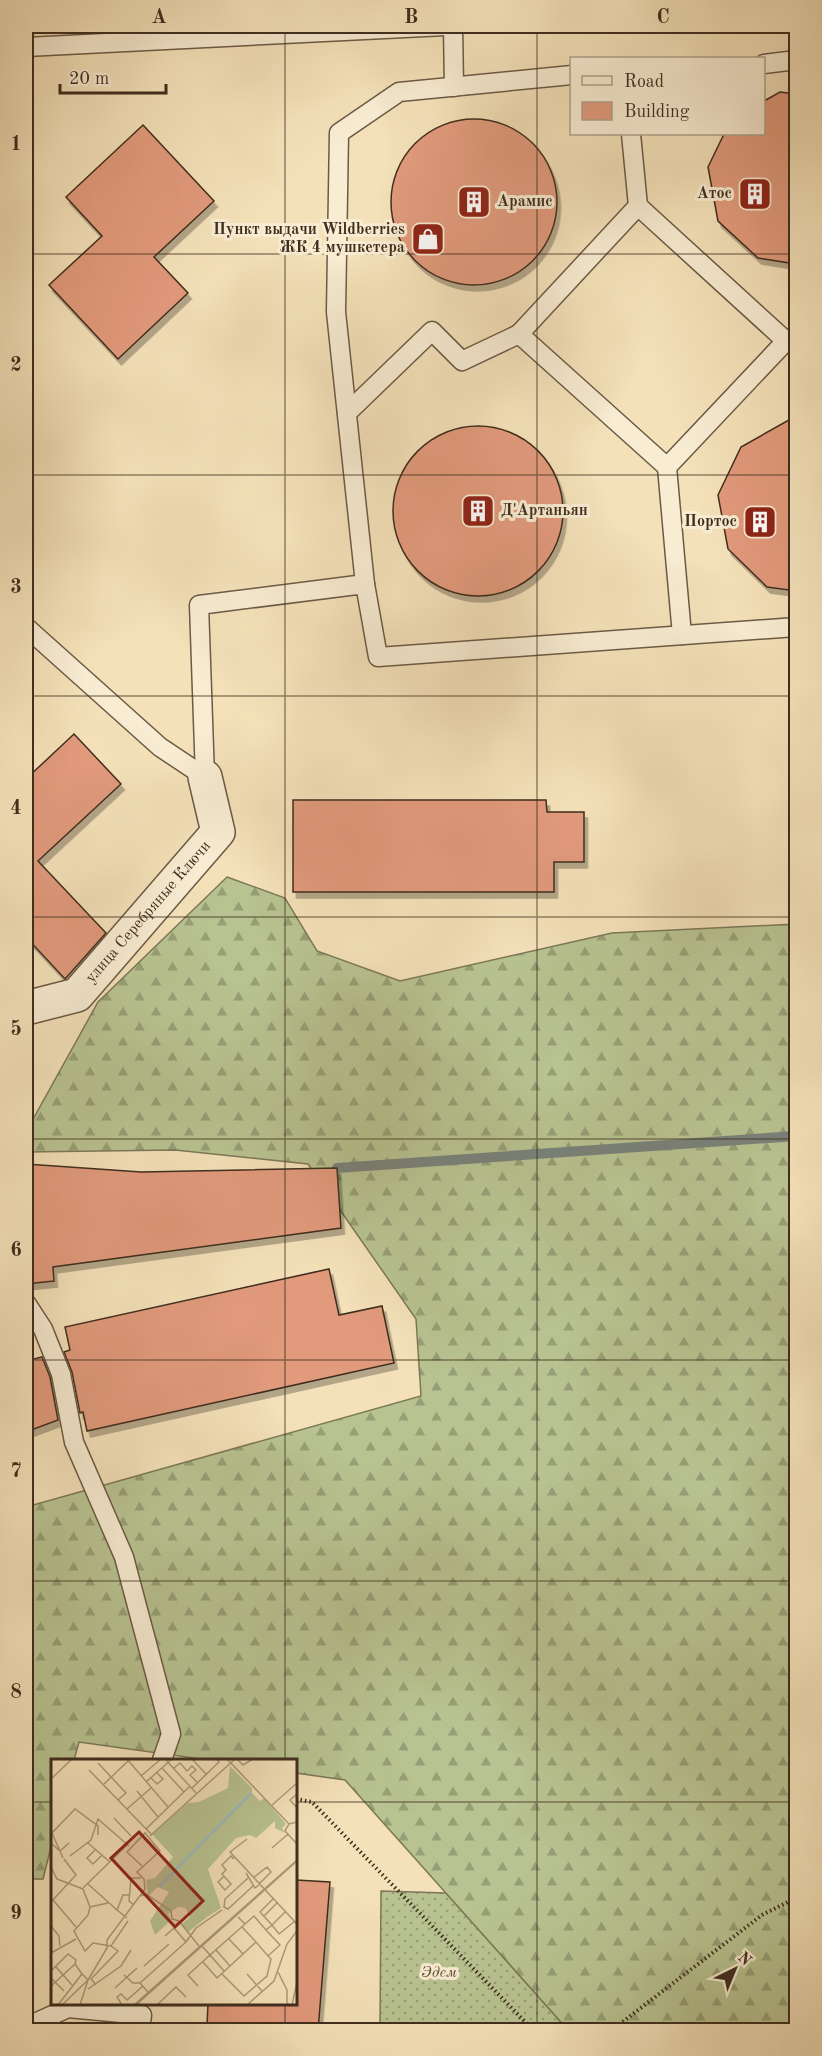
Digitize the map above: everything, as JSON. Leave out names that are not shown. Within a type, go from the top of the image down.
[{"type":"street","name":"улица Серебряные Ключи","points":[[26,1008],[77,995],[218,832],[206,777]]},
{"type":"lane","points":[[26,47],[445,26]]},
{"type":"lane","points":[[453,26],[454,87]]},
{"type":"lane","points":[[765,64],[796,60]]},
{"type":"lane","points":[[570,75],[399,92],[339,133],[336,312],[365,584],[378,657],[796,627]]},
{"type":"lane","points":[[631,135],[638,207],[791,341],[667,466]]},
{"type":"lane","points":[[347,413],[432,331],[462,361],[519,334],[638,207]]},
{"type":"lane","points":[[519,334],[667,466],[682,635]]},
{"type":"lane","points":[[206,777],[199,605],[365,584]]},
{"type":"lane","points":[[26,627],[160,747],[206,777]]},
{"type":"lane","points":[[26,1303],[44,1329],[61,1374],[74,1442],[124,1557],[171,1734],[163,1759]]},
{"type":"lane","points":[[26,2027],[68,2008],[138,2013]]},
{"type":"path","points":[[297,1799],[312,1802],[533,2031]]},
{"type":"path","points":[[612,2031],[762,1915],[796,1898]]},
{"type":"green space","points":[[227,877],[285,898],[317,951],[400,981],[612,933],[796,924],[796,2030],[568,2030],[345,1780],[297,1773],[297,1759],[201,1759],[79,1742],[74,1759],[51,1759],[51,1847],[43,1879],[26,1879],[26,1507],[421,1396],[416,1319],[308,1164],[175,1150],[26,1152],[26,1132],[98,1002]]},
{"type":"green space","name":"Эдем","points":[[381,1891],[446,1893],[568,2030],[380,2030]]},
{"type":"building","name":"Атос","points":[[780,92],[796,94],[796,264],[758,258],[718,221],[708,167],[724,135],[765,135],[765,100]]},
{"type":"building","name":"Арамис","points":[[474,119],[506,126],[520,133],[532,144],[543,156],[550,170],[557,202],[550,234],[543,248],[532,260],[520,271],[506,278],[474,285],[442,278],[428,271],[416,260],[405,248],[398,234],[391,202],[398,170],[405,156],[416,144],[428,133],[442,126]]},
{"type":"building","points":[[143,125],[214,201],[154,257],[188,293],[118,359],[49,285],[102,236],[66,197]]},
{"type":"building","name":"Портос","points":[[796,416],[796,591],[767,587],[728,549],[718,495],[741,447]]},
{"type":"building","name":"Д'Артаньян","points":[[478,426],[495,427],[511,432],[538,451],[557,478],[562,494],[562,528],[557,544],[538,571],[511,590],[495,595],[478,596],[461,595],[445,590],[418,571],[399,544],[394,528],[393,511],[394,494],[399,478],[418,451],[445,432],[461,427]]},
{"type":"building","points":[[74,734],[121,784],[38,861],[106,933],[65,979],[26,937],[26,779]]},
{"type":"building","points":[[293,800],[546,800],[547,812],[584,812],[584,862],[554,862],[554,892],[293,892]]},
{"type":"building","points":[[26,1164],[141,1172],[337,1168],[341,1228],[53,1267],[54,1281],[26,1284]]},
{"type":"building","points":[[329,1269],[339,1315],[382,1306],[394,1363],[87,1431],[83,1412],[80,1413],[72,1372],[64,1352],[70,1350],[65,1327]]},
{"type":"building","points":[[42,1357],[50,1377],[58,1420],[26,1432],[26,1361]]},
{"type":"building","points":[[297,1880],[330,1882],[318,2031],[277,2031],[207,2025],[208,2005],[297,2005]]},
{"type":"waterway","points":[[337,1168],[796,1136]]},
{"type":"place","name":"Атос","points":[[755,194]]},
{"type":"place","name":"Арамис","points":[[474,202]]},
{"type":"place","name":"Пункт выдачи Wildberries ЖК 4 мушкетера","points":[[428,239]]},
{"type":"place","name":"Д'Артаньян","points":[[478,511]]},
{"type":"place","name":"Портос","points":[[760,522]]}]
